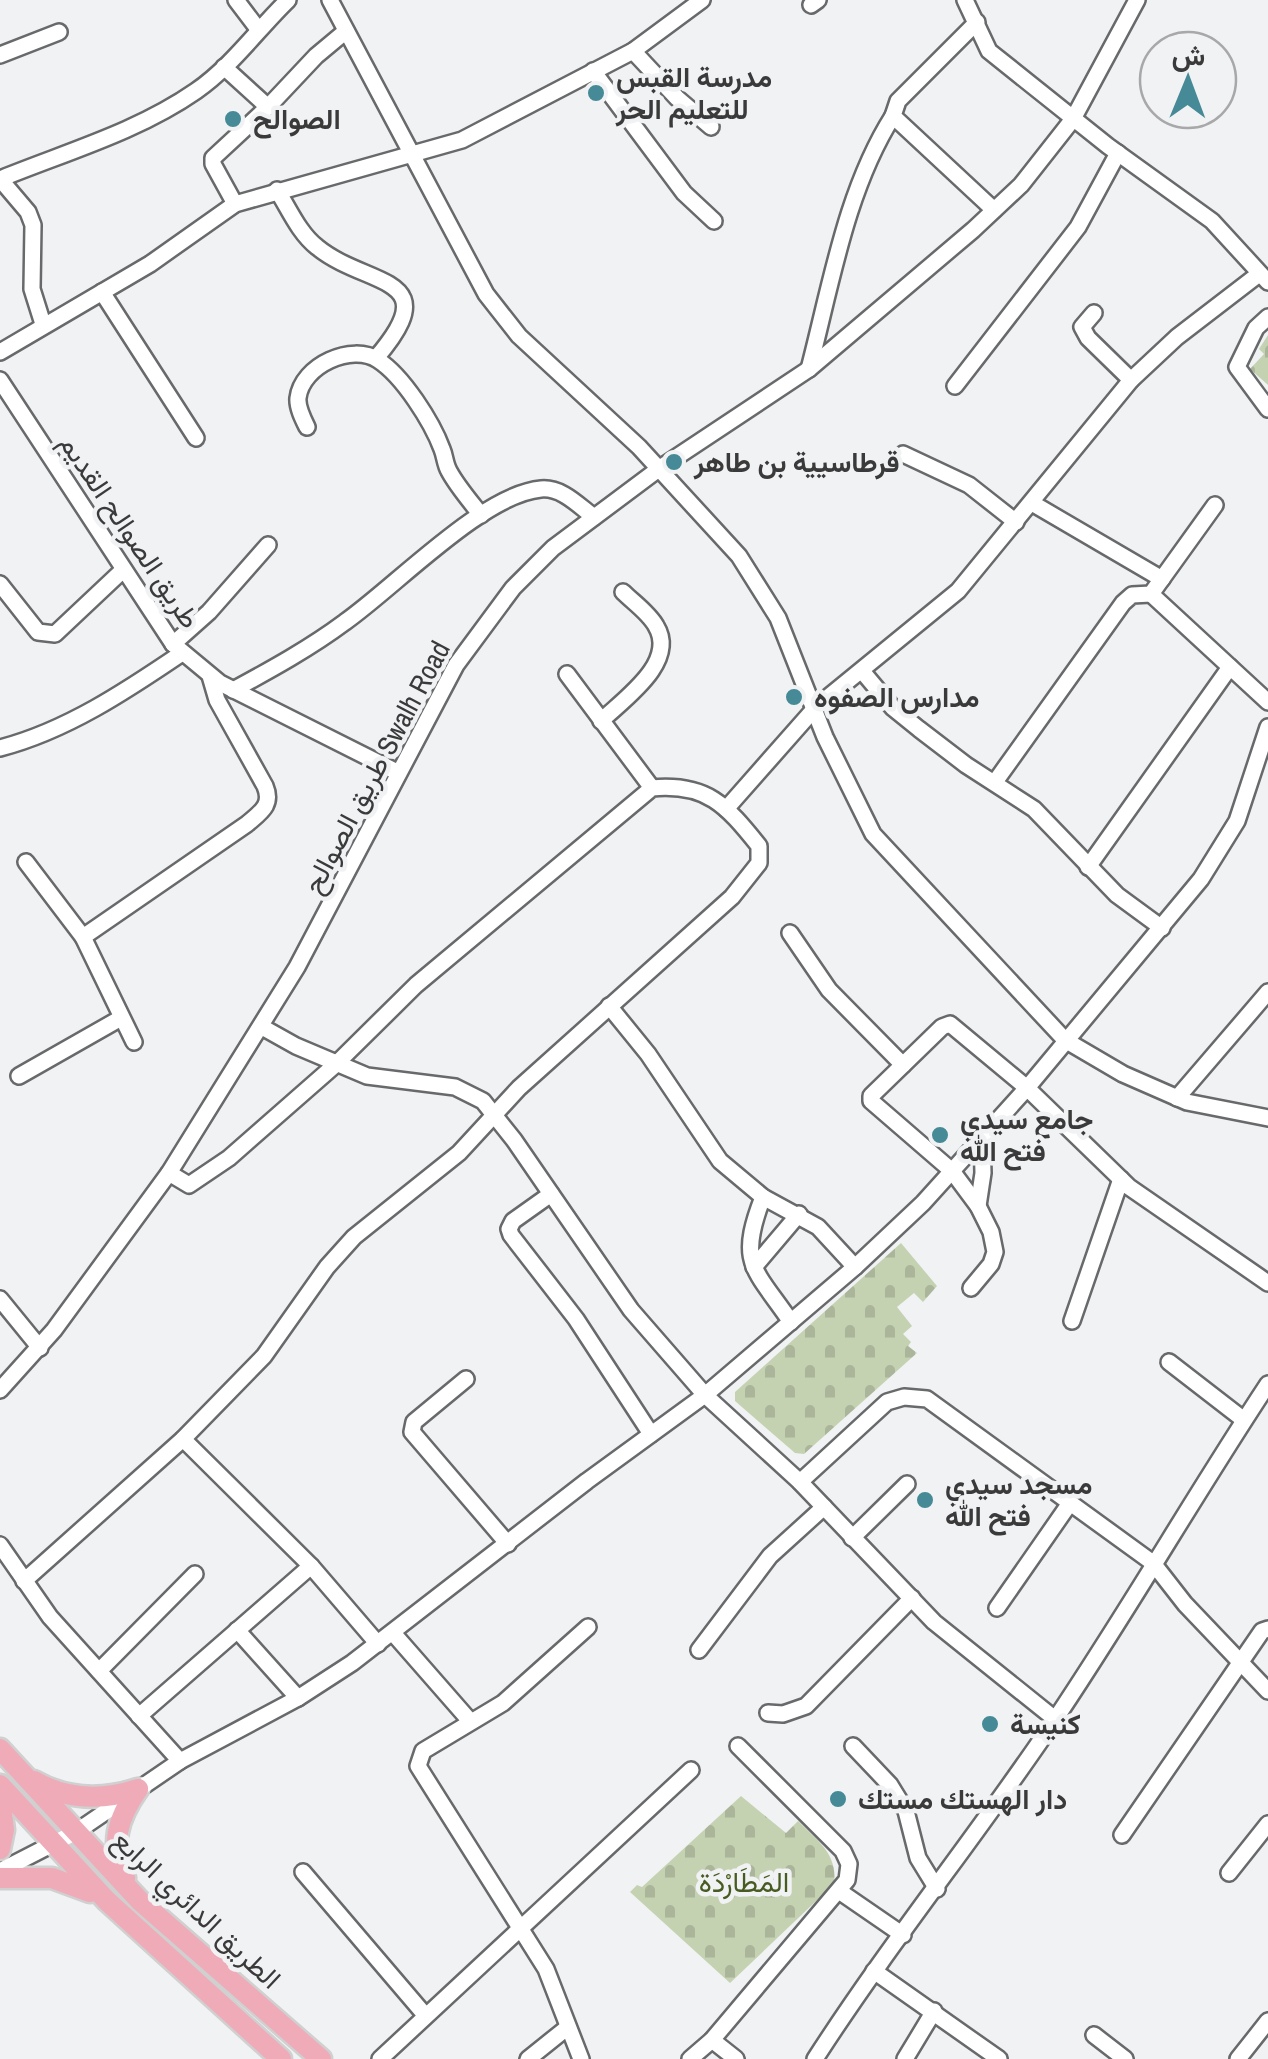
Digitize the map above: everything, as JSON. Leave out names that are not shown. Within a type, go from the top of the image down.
[{"type":"main road","name":"الطريق الدائري الرابع","points":[[0,1750],[140,1901],[321,2059]]},
{"type":"main road","points":[[18,1770],[68,1796],[102,1797],[138,1789]]},
{"type":"main road","name":"الطريق الدائري الرابع","points":[[0,1785],[107,1901],[281,2059]]},
{"type":"main road","points":[[138,1789],[123,1812],[116,1841],[121,1868],[140,1901]]},
{"type":"main road","points":[[0,1798],[4,1819],[0,1849]]},
{"type":"main road","points":[[0,1875],[69,1882],[107,1901]]},
{"type":"street","points":[[236,0],[258,29]]},
{"type":"street","points":[[43,324],[32,289],[33,225],[28,212],[0,179],[148,119],[197,90],[288,0]]},
{"type":"street","points":[[330,0],[486,294],[519,336],[660,468],[739,556],[760,586],[778,618],[846,786],[873,834],[1065,1040],[1123,1074],[1178,1098],[1268,1118]]},
{"type":"street","points":[[0,352],[150,264],[235,204],[462,140],[633,51],[702,0]]},
{"type":"street","points":[[726,809],[816,707],[958,591],[1131,380],[1177,337],[1264,278],[1212,222],[989,52],[965,0]]},
{"type":"street","name":"طريق الصوالح Swalh Road","points":[[0,1390],[40,1348],[169,1173],[262,1027],[456,665],[513,588],[553,548],[660,468],[809,370],[994,210],[1021,184],[1073,119],[1137,0]]},
{"type":"street","points":[[809,370],[856,196],[874,146],[907,92],[977,22]]},
{"type":"street","points":[[235,204],[212,164],[213,158],[346,31]]},
{"type":"street","points":[[0,55],[59,32]]},
{"type":"street","points":[[633,51],[711,127]]},
{"type":"street","points":[[224,67],[268,107]]},
{"type":"street","points":[[593,72],[684,193],[714,221]]},
{"type":"street","points":[[893,116],[994,210]]},
{"type":"street","points":[[955,386],[1078,228],[1118,154]]},
{"type":"street","points":[[277,190],[302,232],[316,246],[391,285],[402,295],[407,306],[405,318],[376,358]]},
{"type":"street","points":[[102,292],[196,438]]},
{"type":"street","points":[[1094,313],[1082,327],[1088,338],[1131,380]]},
{"type":"street","points":[[1268,317],[1256,328],[1237,368],[1268,408]]},
{"type":"street","points":[[307,427],[297,402],[310,376],[339,355],[376,358],[424,414],[444,453],[447,468],[480,515]]},
{"type":"street","name":"طريق الصوالح القديم","points":[[0,380],[178,648],[233,690],[397,772]]},
{"type":"street","points":[[903,454],[969,485],[1016,522]]},
{"type":"street","points":[[233,690],[348,621],[480,515],[530,492],[551,489],[565,494],[594,517]]},
{"type":"street","points":[[1032,503],[1162,579]]},
{"type":"street","points":[[1151,594],[1215,506]]},
{"type":"street","points":[[0,748],[29,740],[116,695],[178,648],[268,545]]},
{"type":"street","points":[[0,584],[38,632],[54,634],[123,570]]},
{"type":"street","points":[[601,720],[650,673],[660,654],[656,626],[623,592]]},
{"type":"street","points":[[995,782],[1123,602],[1132,595],[1151,594],[1268,702]]},
{"type":"street","points":[[1088,867],[1230,667]]},
{"type":"street","points":[[862,672],[894,708],[966,765],[1034,808],[1117,895],[1162,928]]},
{"type":"street","points":[[567,674],[652,788]]},
{"type":"street","points":[[82,937],[247,824],[269,800],[217,700],[210,676]]},
{"type":"street","points":[[0,1875],[76,1832],[180,1761],[298,1698],[378,1644],[704,1395],[855,1267],[952,1171],[1027,1088],[1201,879],[1237,821],[1268,728]]},
{"type":"street","points":[[24,1581],[182,1438],[264,1356],[327,1267],[354,1237],[459,1153],[494,1113],[732,897],[759,863],[759,846],[726,809],[704,792],[686,787],[652,788],[416,985],[335,1065],[229,1158],[189,1185],[169,1173]]},
{"type":"street","points":[[26,862],[82,937],[134,1042]]},
{"type":"street","points":[[790,933],[829,990],[903,1065]]},
{"type":"street","points":[[1178,1098],[1268,992]]},
{"type":"street","points":[[609,1006],[648,1054],[720,1161],[763,1197],[818,1226],[855,1267]]},
{"type":"street","points":[[19,1076],[121,1018]]},
{"type":"street","points":[[971,1288],[991,1264],[995,1252],[991,1232],[978,1206],[952,1171],[871,1101],[871,1096],[942,1027],[950,1024],[1027,1088],[1121,1180],[1268,1283]]},
{"type":"street","points":[[262,1027],[335,1065],[366,1076],[456,1086],[483,1101],[631,1310],[704,1395],[800,1482],[934,1622],[1056,1720]]},
{"type":"street","points":[[978,1206],[983,1173],[982,1138]]},
{"type":"street","points":[[1072,1321],[1121,1180]]},
{"type":"street","points":[[550,1194],[513,1221],[508,1229],[510,1235],[576,1319],[651,1434]]},
{"type":"street","points":[[763,1197],[748,1246],[754,1266],[792,1322]]},
{"type":"street","points":[[754,1266],[799,1214]]},
{"type":"street","points":[[0,1299],[40,1348]]},
{"type":"street","points":[[1169,1362],[1244,1420]]},
{"type":"street","points":[[466,1379],[414,1422],[412,1432],[508,1544]]},
{"type":"street","points":[[815,2059],[1056,1720],[1268,1385]]},
{"type":"street","points":[[800,1482],[887,1402],[913,1396],[926,1399],[1153,1563],[1185,1604],[1268,1691]]},
{"type":"street","points":[[182,1438],[311,1566],[378,1644]]},
{"type":"street","points":[[852,1538],[907,1484]]},
{"type":"street","points":[[997,1608],[1070,1503]]},
{"type":"street","points":[[699,1650],[770,1556],[824,1507]]},
{"type":"street","points":[[0,1544],[24,1581],[180,1761]]},
{"type":"street","points":[[140,1716],[311,1566]]},
{"type":"street","points":[[99,1671],[195,1574]]},
{"type":"street","points":[[768,1712],[784,1714],[806,1706],[912,1598]]},
{"type":"street","points":[[581,2059],[546,1969],[418,1766],[423,1751],[503,1703],[588,1627]]},
{"type":"street","points":[[1122,1835],[1262,1631],[1268,1629]]},
{"type":"street","points":[[237,1630],[298,1698]]},
{"type":"street","points":[[393,1633],[470,1721]]},
{"type":"street","points":[[690,2059],[712,2040],[847,1880],[848,1864],[843,1851],[738,1746]]},
{"type":"street","points":[[853,1746],[890,1785],[906,1811],[918,1858],[937,1889]]},
{"type":"street","points":[[380,2059],[691,1770]]},
{"type":"street","points":[[1229,1873],[1268,1824]]},
{"type":"street","points":[[303,1872],[425,2015]]},
{"type":"street","points":[[839,1891],[903,1935]]},
{"type":"street","points":[[874,1971],[999,2059]]},
{"type":"street","points":[[905,2059],[934,2011]]},
{"type":"street","points":[[1241,2058],[1268,2021]]},
{"type":"street","points":[[528,2059],[568,2027]]},
{"type":"street","points":[[1094,2036],[1126,2059]]},
{"type":"street","points":[[712,2040],[736,2059]]},
{"type":"green space","points":[[1268,335],[1268,385],[1250,369],[1264,354],[1259,349]]},
{"type":"green space","points":[[901,1243],[937,1286],[923,1302],[914,1293],[897,1307],[912,1326],[903,1334],[911,1342],[908,1346],[917,1353],[804,1454],[795,1453],[735,1401],[735,1392]]},
{"type":"green space","name":"المَطَارْدَة","points":[[741,1796],[786,1833],[798,1821],[830,1856],[834,1884],[730,1983],[630,1892],[637,1885],[642,1887]]},
{"type":"place","name":"مدرسة القبس للتعليم الحر","points":[[596,93]]},
{"type":"place","name":"الصوالح","points":[[233,119]]},
{"type":"place","name":"قرطاسيية بن طاهر","points":[[674,462]]},
{"type":"place","name":"مدارس الصفوه","points":[[794,697]]},
{"type":"place","name":"جامع سيدي فتح الله","points":[[940,1135]]},
{"type":"place","name":"مسجد سيدي فتح الله","points":[[925,1500]]},
{"type":"place","name":"كنيسة","points":[[990,1724]]},
{"type":"place","name":"دار الهستك مستك","points":[[838,1799]]}]
